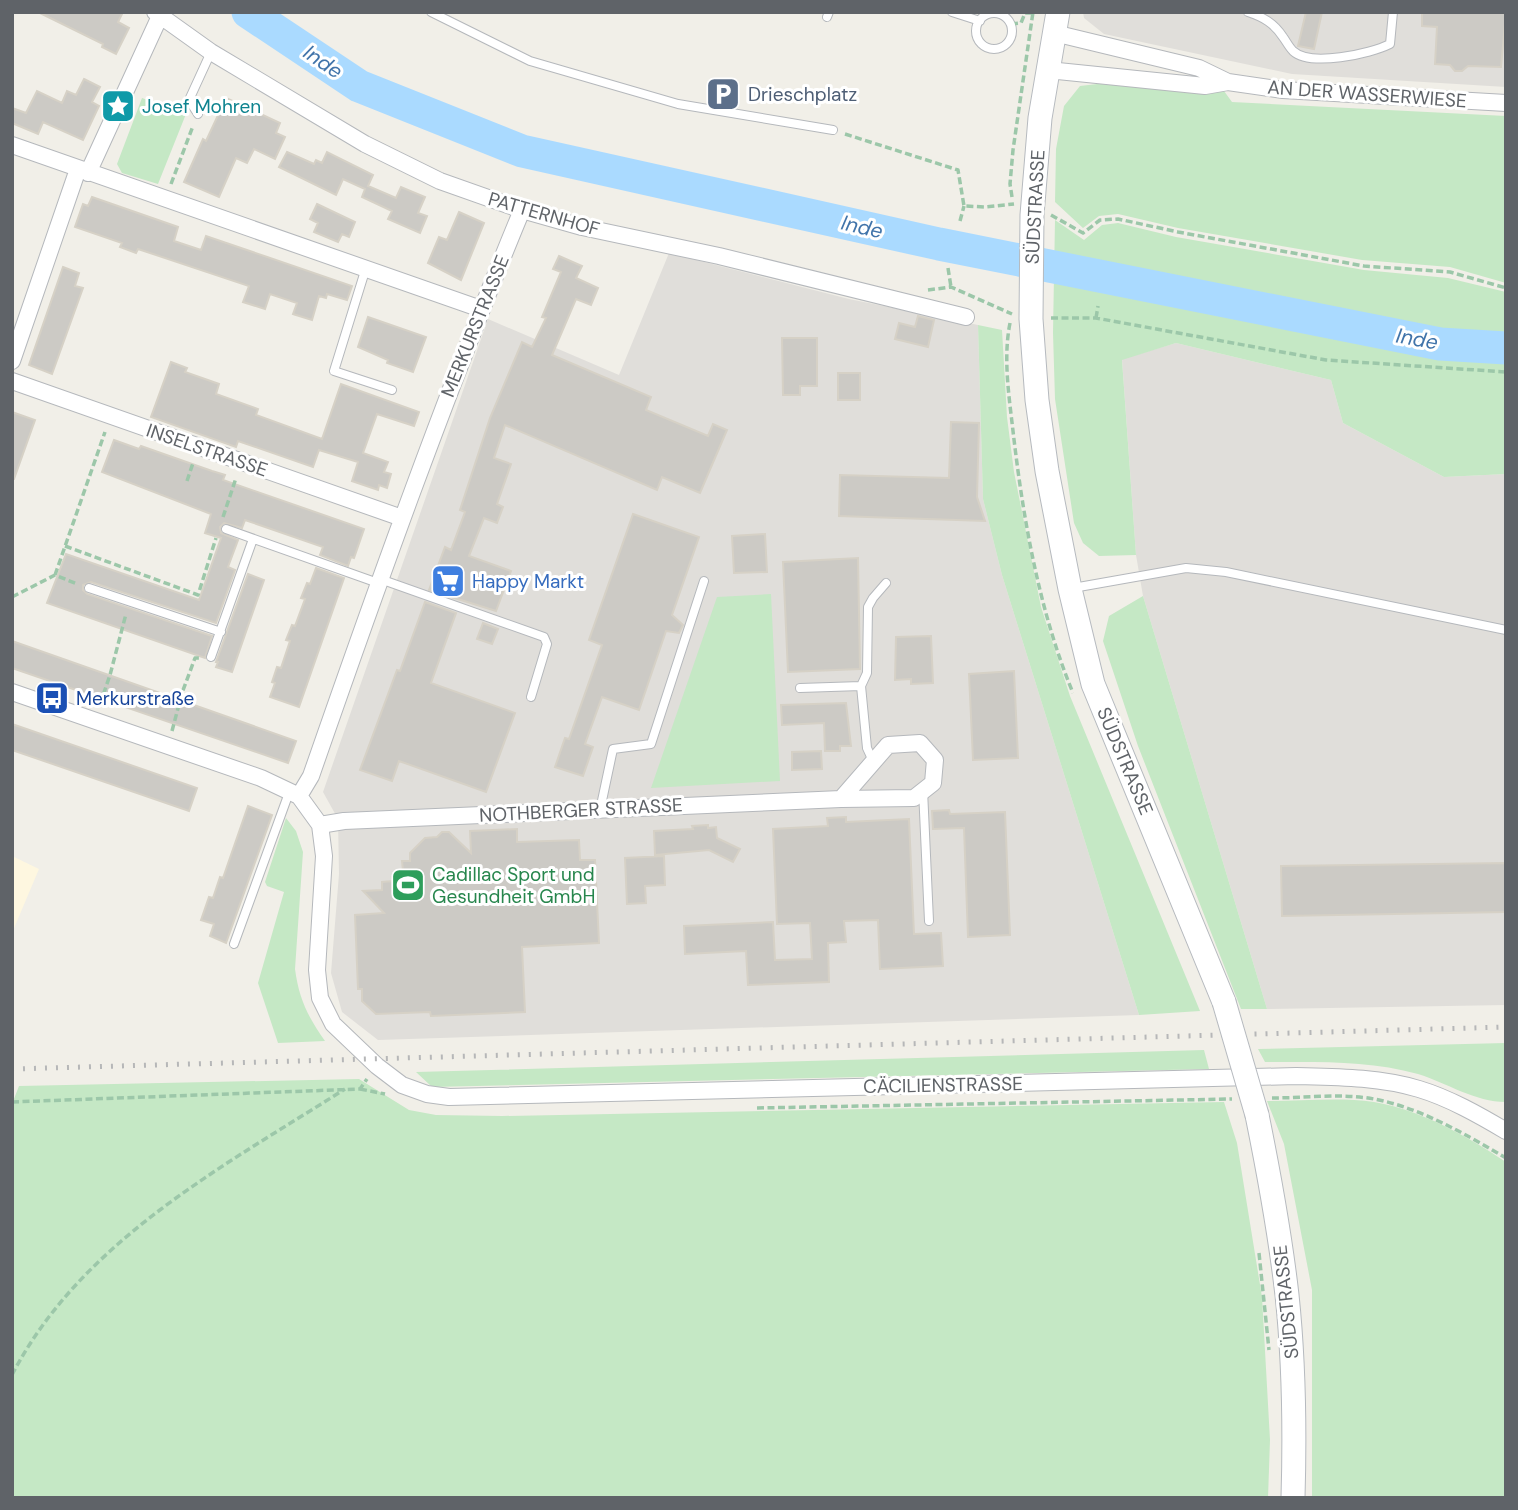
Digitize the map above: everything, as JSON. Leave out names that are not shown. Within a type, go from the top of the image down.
[{"type":"main road","name":"SÜDSTRASSE","points":[[1056,21],[1040,118],[1032,210],[1031,313],[1037,400],[1047,471],[1070,589],[1093,684],[1224,1002],[1261,1107],[1287,1294],[1293,1365],[1293,1498]]},
{"type":"street","name":"PATTERNHOF","points":[[12,361],[83,171],[157,14],[211,52],[365,144],[440,181],[522,210],[582,227],[732,259],[966,317]]},
{"type":"street","name":"AN DER WASSERWIESE","points":[[1056,21],[1199,68],[1228,82],[1283,90],[1506,103]]},
{"type":"street","name":"AN DER WASSERWIESE","points":[[1048,71],[1205,86],[1228,82]]},
{"type":"street","points":[[12,145],[365,271],[481,309]]},
{"type":"street","name":"MERKURSTRASSE","points":[[295,793],[311,776],[402,518],[481,309],[522,210]]},
{"type":"street","name":"INSELSTRASSE","points":[[12,381],[402,518]]},
{"type":"street","points":[[12,692],[168,745],[295,793],[320,825],[324,856],[317,970],[320,998],[333,1024],[377,1066]]},
{"type":"street","points":[[841,799],[888,745],[920,743],[935,760],[933,783],[923,790]]},
{"type":"street","name":"NOTHBERGER STRASSE","points":[[320,825],[344,821],[914,798],[923,790]]},
{"type":"street","name":"CÄCILIENSTRASSE","points":[[377,1066],[402,1085],[427,1094],[449,1097],[1268,1077],[1353,1078],[1419,1089],[1481,1116],[1506,1131]]},
{"type":"lane","points":[[431,12],[530,61],[678,104],[833,131]]},
{"type":"lane","points":[[952,12],[980,20]]},
{"type":"lane","points":[[1248,12],[1261,16],[1276,27],[1293,51],[1304,56],[1344,57],[1374,52],[1390,44],[1393,12]]},
{"type":"lane","points":[[997,14],[1011,24],[1012,30],[1006,46],[989,48],[979,41],[977,30],[980,20],[986,16],[997,14]]},
{"type":"lane","points":[[198,114],[189,100],[211,52]]},
{"type":"lane","points":[[365,271],[334,371],[392,390]]},
{"type":"lane","points":[[226,529],[544,637],[547,644],[531,697]]},
{"type":"lane","points":[[211,657],[253,539]]},
{"type":"lane","points":[[1070,589],[1186,568],[1226,572],[1506,630]]},
{"type":"lane","points":[[600,810],[613,749],[651,744],[704,581]]},
{"type":"lane","points":[[873,761],[867,748],[861,686],[867,673],[868,607],[886,583]]},
{"type":"lane","points":[[89,588],[220,632]]},
{"type":"lane","points":[[800,688],[861,686]]},
{"type":"lane","points":[[923,790],[929,921]]},
{"type":"lane","points":[[234,944],[295,793]]},
{"type":"path","points":[[1011,24],[1021,23],[1025,13],[1056,21]]},
{"type":"path","points":[[166,201],[198,114]]},
{"type":"path","points":[[833,131],[958,170],[964,206],[960,221]]},
{"type":"path","points":[[964,206],[1032,210],[1083,233],[1100,220],[1118,219],[1364,266],[1450,272],[1506,288]]},
{"type":"path","points":[[948,268],[951,287]]},
{"type":"path","points":[[1096,318],[1098,306]]},
{"type":"path","points":[[1031,313],[1096,318],[1326,360],[1506,372]]},
{"type":"path","points":[[12,597],[55,575],[110,416]]},
{"type":"path","points":[[65,546],[198,595],[242,462]]},
{"type":"path","points":[[55,575],[89,588]]},
{"type":"path","points":[[94,719],[110,675],[130,602]]},
{"type":"path","points":[[168,745],[181,693],[195,658],[211,657]]},
{"type":"path","points":[[360,1088],[377,1066]]},
{"type":"path","points":[[12,1102],[360,1088],[389,1095]]},
{"type":"path","points":[[12,1375],[52,1313],[91,1270],[127,1237],[166,1205],[345,1089]]},
{"type":"path","points":[[1261,1107],[1348,1097],[1374,1099],[1421,1114],[1473,1138],[1506,1158]]},
{"type":"path","points":[[749,1108],[1237,1099]]},
{"type":"path","points":[[1258,1245],[1269,1354]]},
{"type":"shaded area","points":[[1083,12],[1506,12],[1506,87],[1292,74],[1104,34],[1084,18]]},
{"type":"shaded area","points":[[669,253],[849,299],[978,325],[983,499],[1002,575],[1139,1015],[378,1040],[342,1012],[331,973],[339,874],[338,819],[323,792],[488,319],[619,375]]},
{"type":"shaded area","points":[[1176,343],[1331,380],[1343,423],[1444,477],[1506,474],[1506,1005],[1267,1009],[1143,596],[1136,555],[1122,359]]},
{"type":"shaded area","points":[[12,856],[39,869],[12,933]]},
{"type":"green space","points":[[1106,83],[1224,91],[1232,102],[1506,116],[1506,283],[1450,267],[1362,260],[1178,228],[1118,214],[1099,216],[1083,228],[1055,202],[1056,149],[1064,106],[1080,86]]},
{"type":"green space","points":[[142,98],[186,114],[158,184],[122,173],[117,164]]},
{"type":"green space","points":[[1055,220],[1084,240],[1102,225],[1118,223],[1176,237],[1364,270],[1448,278],[1506,292],[1506,474],[1444,477],[1343,423],[1331,380],[1176,343],[1122,360],[1136,555],[1099,556],[1083,543],[1074,523],[1055,399]]},
{"type":"green space","points":[[978,325],[1002,330],[1007,417],[1014,472],[1041,607],[1070,696],[1200,1011],[1139,1015],[1002,575],[983,499]]},
{"type":"green space","points":[[771,594],[780,781],[651,788],[717,597]]},
{"type":"green space","points":[[1143,596],[1267,1009],[1241,1009],[1138,746],[1103,641],[1109,616]]},
{"type":"green space","points":[[286,818],[296,831],[303,852],[295,969],[305,1007],[325,1041],[278,1043],[258,983],[284,892],[267,886],[265,882]]},
{"type":"green space","points":[[1506,1043],[1506,1102],[1483,1099],[1399,1069],[1342,1063],[1265,1062],[1258,1049]]},
{"type":"green space","points":[[1204,1050],[1209,1069],[432,1087],[416,1072]]},
{"type":"green space","points":[[359,1079],[409,1110],[436,1115],[1224,1102],[1237,1143],[1262,1297],[1270,1440],[1268,1498],[12,1498],[12,1104],[19,1086]]},
{"type":"green space","points":[[1348,1100],[1392,1106],[1443,1125],[1506,1162],[1506,1498],[1312,1498],[1312,1290],[1284,1144],[1267,1101]]},
{"type":"building","points":[[38,12],[123,12],[118,22],[129,28],[116,54],[102,47],[103,44]]},
{"type":"building","points":[[1306,12],[1322,12],[1314,49],[1298,46]]},
{"type":"building","points":[[1422,12],[1506,12],[1501,67],[1468,66],[1462,71],[1455,71],[1450,65],[1435,64],[1437,27],[1422,26]]},
{"type":"building","points":[[84,79],[100,87],[92,102],[99,106],[83,140],[43,122],[38,134],[12,123],[12,108],[26,113],[37,91],[62,103],[67,91],[76,95]]},
{"type":"building","points":[[226,98],[280,123],[276,133],[285,137],[275,159],[254,149],[247,163],[236,158],[219,197],[184,182],[203,139],[206,141]]},
{"type":"building","points":[[287,152],[314,164],[316,160],[322,163],[327,152],[373,175],[368,186],[396,198],[401,187],[425,197],[418,213],[427,216],[420,233],[388,219],[392,211],[362,197],[365,189],[343,179],[336,195],[279,167]]},
{"type":"building","points":[[92,197],[178,227],[174,241],[201,250],[206,236],[352,286],[347,300],[327,294],[326,298],[319,296],[312,320],[293,314],[297,303],[270,294],[265,309],[243,302],[249,286],[138,249],[136,253],[120,247],[122,243],[75,227],[83,204],[88,206]]},
{"type":"building","points":[[317,204],[355,222],[349,237],[342,234],[338,242],[314,232],[318,223],[310,219]]},
{"type":"building","points":[[459,212],[484,223],[461,280],[428,263],[439,237],[447,240]]},
{"type":"building","points":[[559,256],[582,266],[576,278],[598,288],[591,305],[576,299],[552,355],[651,397],[646,410],[708,436],[713,424],[727,430],[700,493],[662,477],[657,490],[505,425],[494,458],[511,464],[497,504],[503,507],[497,523],[484,518],[469,556],[511,571],[496,611],[429,590],[445,547],[451,550],[465,512],[460,510],[490,418],[522,342],[532,347],[546,318],[542,317],[561,272],[553,269]]},
{"type":"building","points":[[63,267],[79,273],[75,286],[83,288],[52,374],[29,365]]},
{"type":"building","points":[[918,316],[934,320],[928,347],[895,339],[899,323],[915,327]]},
{"type":"building","points":[[368,317],[426,337],[413,372],[387,363],[388,360],[358,347]]},
{"type":"building","points":[[782,338],[817,338],[817,386],[800,386],[800,395],[783,395]]},
{"type":"building","points":[[171,362],[187,368],[185,372],[219,384],[216,394],[258,409],[256,415],[322,439],[341,384],[419,412],[414,426],[377,414],[363,453],[388,462],[384,472],[391,474],[387,488],[379,485],[378,490],[352,481],[358,462],[319,450],[313,467],[238,441],[236,447],[151,417]]},
{"type":"building","points":[[838,373],[860,373],[860,400],[838,400]]},
{"type":"building","points":[[12,412],[35,420],[14,479],[12,479]]},
{"type":"building","points":[[951,422],[979,423],[977,497],[985,521],[839,516],[840,475],[949,478]]},
{"type":"building","points":[[114,440],[139,449],[141,446],[225,475],[223,480],[364,529],[354,558],[351,557],[348,566],[320,555],[323,547],[245,520],[242,528],[224,523],[220,527],[221,533],[238,540],[228,567],[235,570],[216,623],[91,582],[83,585],[87,594],[212,636],[205,658],[47,603],[66,554],[199,600],[221,538],[205,533],[211,514],[102,472]]},
{"type":"building","points":[[633,514],[699,537],[672,615],[683,625],[679,633],[666,631],[639,710],[602,697],[585,744],[593,747],[583,776],[555,767],[565,738],[569,739],[602,645],[589,640]]},
{"type":"building","points":[[765,534],[767,572],[734,573],[732,536]]},
{"type":"building","points":[[858,558],[860,669],[788,672],[783,562]]},
{"type":"building","points":[[316,568],[344,578],[299,707],[270,697],[277,667],[281,668],[290,641],[286,640],[292,625],[295,626],[305,599],[301,598]]},
{"type":"building","points":[[248,574],[264,580],[232,672],[216,667],[216,662]]},
{"type":"building","points":[[425,602],[456,613],[431,683],[515,713],[486,792],[399,761],[392,781],[360,770]]},
{"type":"building","points":[[483,623],[498,629],[492,644],[477,639]]},
{"type":"building","points":[[931,636],[933,683],[911,684],[911,679],[895,680],[896,637]]},
{"type":"building","points":[[12,641],[296,741],[288,763],[12,668]]},
{"type":"building","points":[[1014,671],[1018,758],[973,760],[969,674]]},
{"type":"building","points":[[846,703],[851,746],[840,746],[840,751],[825,751],[824,723],[782,725],[781,705]]},
{"type":"building","points":[[12,724],[197,788],[189,811],[12,750]]},
{"type":"building","points":[[821,751],[822,769],[792,770],[792,752]]},
{"type":"building","points":[[248,806],[272,815],[226,943],[210,936],[214,924],[201,920],[209,897],[213,898],[220,877],[223,878]]},
{"type":"building","points":[[949,810],[950,814],[1005,812],[1010,935],[968,937],[964,828],[933,829],[932,811]]},
{"type":"building","points":[[846,817],[846,822],[909,819],[914,934],[941,933],[943,966],[880,969],[878,920],[844,921],[846,942],[828,943],[829,982],[748,985],[746,951],[685,954],[684,926],[773,922],[775,960],[812,959],[810,923],[777,924],[773,829],[828,826],[827,818]]},
{"type":"building","points":[[708,825],[708,828],[716,827],[717,838],[740,849],[733,862],[709,850],[655,855],[654,831],[693,829],[692,826]]},
{"type":"building","points":[[517,829],[517,842],[579,840],[580,860],[595,860],[599,943],[522,947],[525,1012],[431,1016],[430,1012],[376,1014],[362,1001],[362,989],[358,989],[355,915],[384,913],[363,891],[382,890],[382,882],[393,881],[392,877],[398,877],[398,871],[403,871],[402,861],[410,861],[410,853],[425,838],[449,832],[471,853],[470,831]]},
{"type":"building","points":[[664,856],[665,885],[645,886],[646,903],[627,904],[625,858]]},
{"type":"building","points":[[1506,863],[1506,912],[1282,916],[1281,866]]},
{"type":"waterway","name":"Inde","points":[[248,12],[359,86],[522,151],[939,244],[1440,344],[1506,348]]},
{"type":"railway","points":[[12,1069],[1506,1027]]},
{"type":"place","name":"Drieschplatz","points":[[723,94]]},
{"type":"place","name":"Josef Mohren","points":[[118,106]]},
{"type":"place","name":"Happy Markt","points":[[448,581]]},
{"type":"place","name":"Merkurstraße","points":[[52,698]]},
{"type":"place","name":"Cadillac Sport und Gesundheit GmbH","points":[[408,885]]}]
